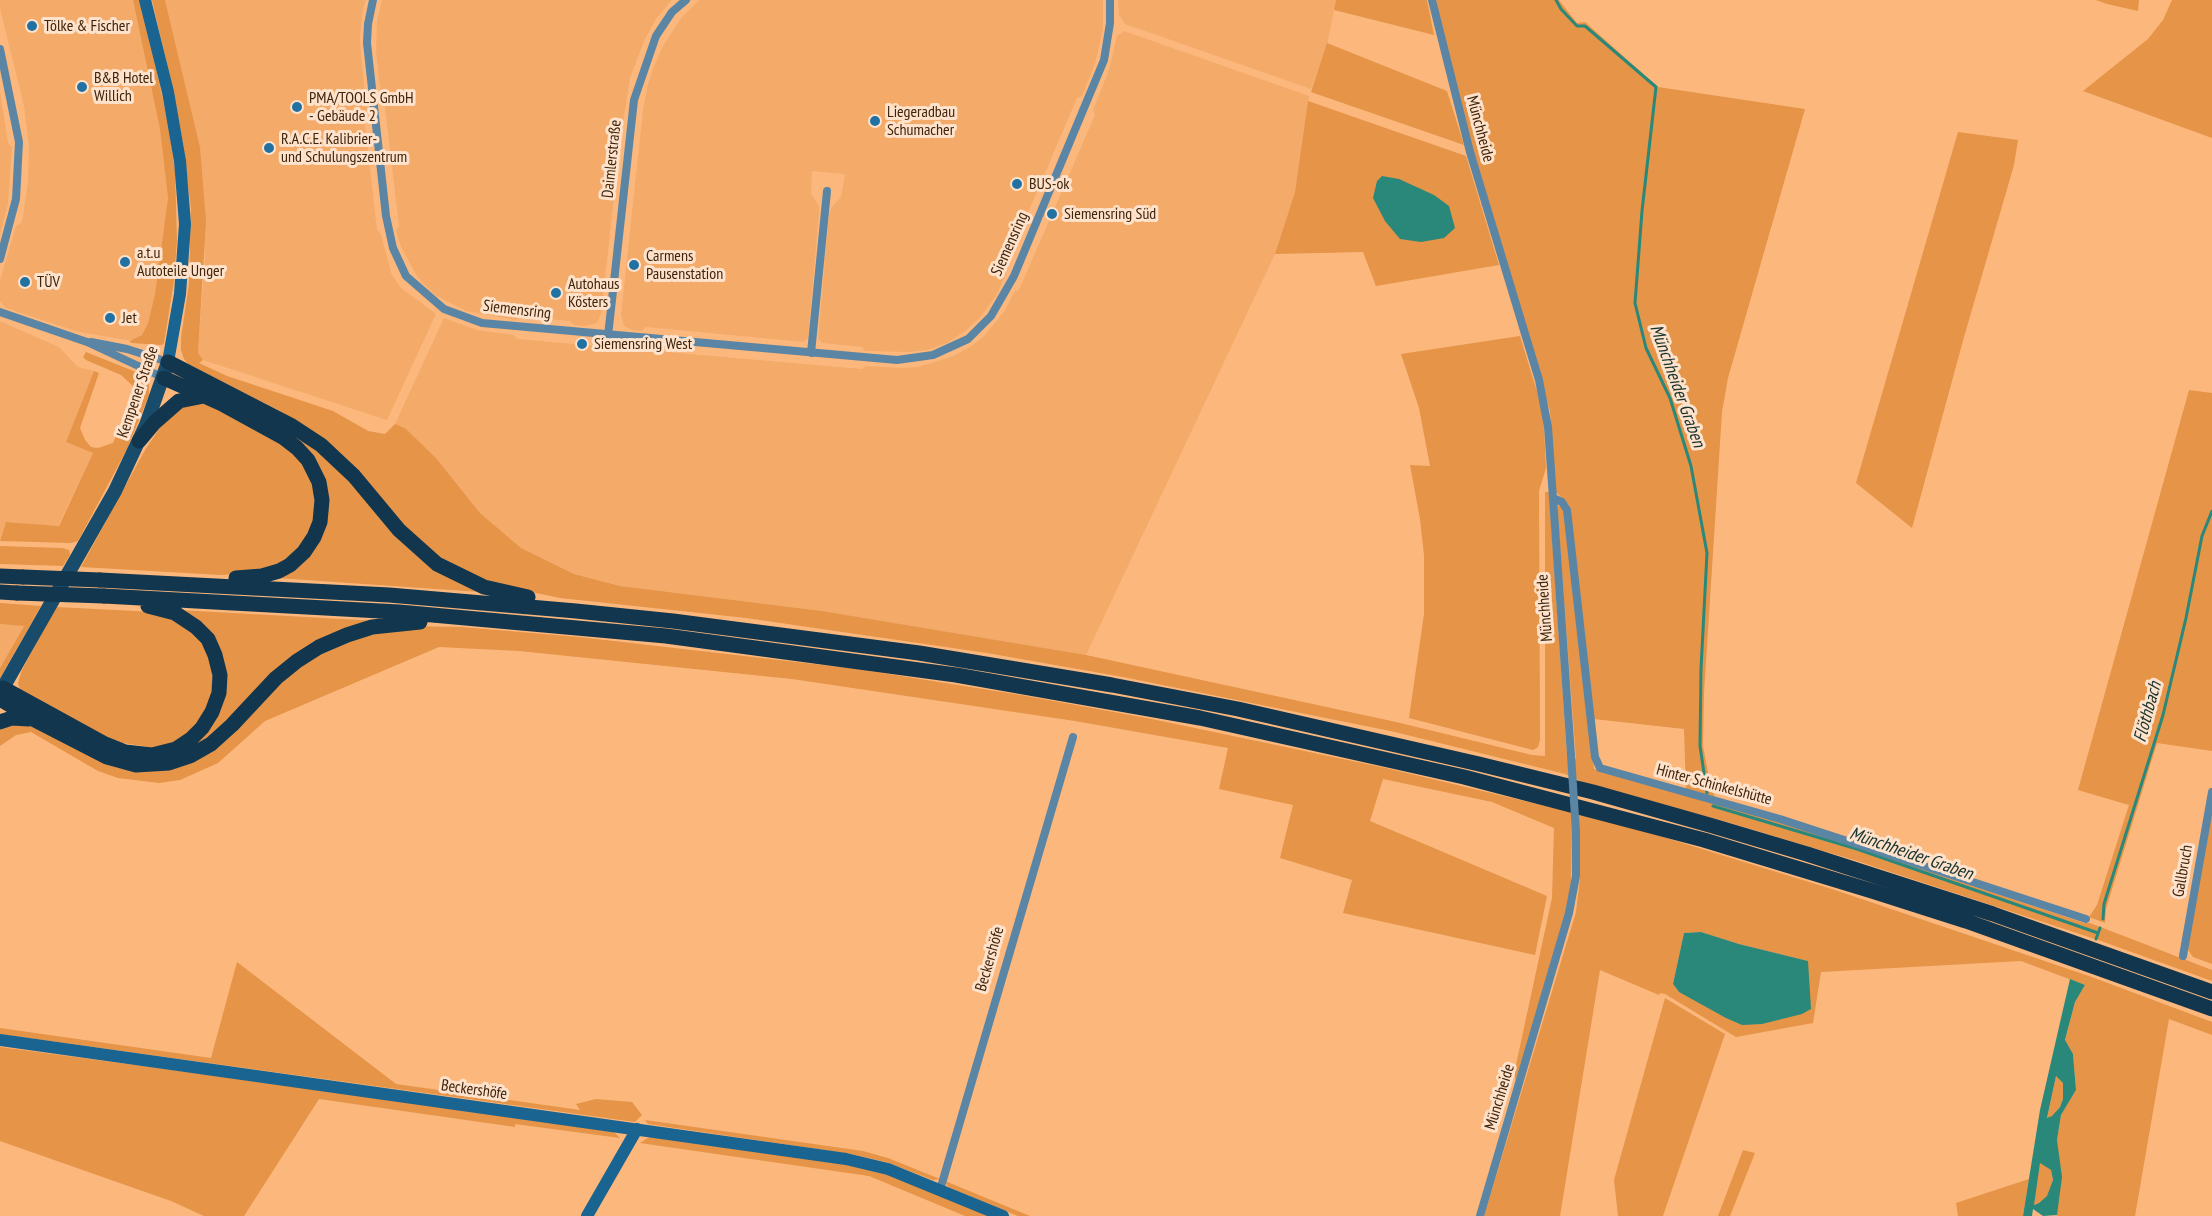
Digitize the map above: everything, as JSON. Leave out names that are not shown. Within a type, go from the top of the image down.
[{"type":"highway","points":[[168,362],[292,426],[316,441],[354,476],[409,540],[449,571],[503,593],[556,602],[576,610]]},
{"type":"highway","points":[[144,582],[172,576],[242,578],[271,574],[286,567],[302,555],[320,522],[322,500],[319,482],[311,466],[297,448],[274,432],[164,378]]},
{"type":"highway","points":[[140,441],[155,422],[179,401],[204,396]]},
{"type":"highway","points":[[0,576],[401,596],[576,610],[770,632],[1112,685],[1304,723],[1479,764],[1645,807],[1839,864],[2070,940],[2212,992]]},
{"type":"highway","points":[[0,592],[311,607],[523,622],[739,644],[946,673],[1110,701],[1286,736],[1464,777],[1704,840],[1872,891],[2065,955],[2212,1010]]},
{"type":"highway","points":[[1,693],[125,752],[152,755],[176,749],[191,739],[213,712],[219,693],[220,675],[208,639],[189,621],[169,610],[104,597]]},
{"type":"highway","points":[[1,693],[35,720],[92,751],[118,761],[144,765],[170,763],[211,744],[286,669],[338,638],[372,627],[401,623],[489,627],[523,622]]},
{"type":"highway","points":[[0,722],[12,718],[35,720]]},
{"type":"main road","name":"Kempener Straße","points":[[1,693],[111,500],[140,441],[168,362]]},
{"type":"street","name":"Kempener Straße","points":[[145,0],[168,92],[180,161],[185,224],[180,294],[168,362]]},
{"type":"street","name":"Siemensring","points":[[373,0],[367,43],[386,216],[393,248],[406,276],[444,309],[482,323],[897,360],[933,356],[968,339],[991,316],[1014,276],[1104,60],[1110,32],[1110,0]]},
{"type":"street","name":"Daimlerstraße","points":[[608,336],[634,100],[657,36],[672,12],[686,0]]},
{"type":"street","name":"Münchheide","points":[[1432,0],[1470,152],[1539,380],[1548,427],[1576,832],[1576,876],[1569,913],[1480,1216]]},
{"type":"street","points":[[0,49],[19,142],[16,199],[0,259]]},
{"type":"street","points":[[811,353],[827,191]]},
{"type":"street","points":[[0,312],[87,342],[164,378]]},
{"type":"street","points":[[87,342],[100,342],[168,362]]},
{"type":"street","name":"Hinter Schinkelshütte","points":[[1553,498],[1562,502],[1567,510],[1595,757],[1600,768],[1780,819],[2086,919]]},
{"type":"street","name":"Beckershöfe","points":[[939,1190],[1073,737]]},
{"type":"street","name":"Gallbruch","points":[[2183,956],[2212,792]]},
{"type":"street","name":"Beckershöfe","points":[[0,1040],[855,1160],[884,1168],[1003,1216]]},
{"type":"street","points":[[587,1216],[637,1129]]},
{"type":"shaded area","points":[[0,0],[133,0],[160,129],[168,198],[155,294],[148,323],[142,335],[132,341],[79,332],[6,308],[0,301],[0,280],[16,226],[21,223],[23,216],[28,181],[29,146],[24,106]]},
{"type":"shaded area","points":[[133,0],[141,0],[169,128],[175,171],[177,240],[174,281],[162,345],[131,343],[130,341],[142,335],[148,323],[155,294],[168,198],[160,129]]},
{"type":"shaded area","points":[[152,0],[165,0],[200,147],[206,221],[198,353],[203,360],[199,363],[227,376],[333,411],[368,431],[385,434],[395,424],[405,428],[436,458],[480,513],[521,548],[574,574],[620,586],[822,611],[1086,655],[1396,722],[1532,755],[1545,756],[1545,492],[1549,492],[1567,757],[1576,759],[1557,505],[1564,507],[1594,769],[1759,815],[2084,923],[2090,923],[2212,970],[2212,981],[2101,941],[1854,860],[1724,821],[1589,785],[1565,774],[1395,732],[1123,677],[987,653],[746,618],[560,598],[479,581],[427,550],[323,438],[278,410],[188,364],[184,359],[181,338],[189,284],[191,209],[183,143]]},
{"type":"shaded area","points":[[165,0],[366,0],[360,38],[367,112],[364,116],[377,230],[381,234],[391,273],[401,288],[436,314],[387,420],[203,360],[198,353],[205,257],[200,147]]},
{"type":"shaded area","points":[[382,0],[672,0],[656,19],[644,41],[630,78],[621,135],[601,314],[597,323],[586,326],[574,325],[570,321],[519,316],[516,320],[466,311],[435,295],[418,278],[401,247],[396,231],[399,226],[376,51],[377,21]]},
{"type":"shaded area","points":[[699,0],[1103,0],[1103,29],[1095,64],[1082,96],[1077,98],[1004,269],[1006,274],[996,296],[979,319],[964,332],[947,343],[927,350],[909,352],[865,351],[862,347],[822,343],[818,339],[829,215],[831,208],[841,197],[845,174],[812,171],[811,194],[819,206],[819,214],[808,338],[804,342],[646,327],[642,331],[624,326],[621,315],[643,110],[648,84],[664,44],[682,17]]},
{"type":"shaded area","points":[[1118,0],[1336,0],[1327,45],[1311,89],[1125,24],[1119,15]]},
{"type":"shaded area","points":[[1336,0],[1427,0],[1434,35],[1334,10]]},
{"type":"shaded area","points":[[1436,0],[1559,0],[1577,23],[1585,22],[1658,87],[1805,109],[1728,378],[1722,412],[1704,693],[1703,746],[1715,798],[1686,791],[1684,729],[1594,719],[1570,512],[1568,504],[1556,492],[1550,411],[1454,88]]},
{"type":"shaded area","points":[[2096,0],[2139,0],[2138,11],[2107,4]]},
{"type":"shaded area","points":[[2172,0],[2212,0],[2212,138],[2083,91],[2148,39],[2163,20]]},
{"type":"shaded area","points":[[1124,31],[1309,96],[1295,192],[1275,254],[1086,655],[822,611],[620,586],[574,574],[521,548],[480,513],[436,458],[405,428],[395,424],[444,318],[477,330],[514,335],[517,339],[862,369],[866,366],[918,367],[953,356],[970,347],[983,337],[1004,312],[1015,291],[1019,290],[1095,115],[1093,110],[1109,70],[1117,36]]},
{"type":"shaded area","points":[[1327,43],[1447,91],[1464,145],[1311,92]]},
{"type":"shaded area","points":[[0,91],[8,143],[12,147],[8,204],[0,235]]},
{"type":"shaded area","points":[[1308,101],[1466,156],[1499,265],[1376,286],[1363,252],[1275,254],[1295,192]]},
{"type":"shaded area","points":[[1958,132],[2018,140],[2014,165],[1912,528],[1856,483]]},
{"type":"shaded area","points":[[0,321],[59,347],[78,367],[94,371],[66,442],[93,453],[58,526],[6,522],[0,540]]},
{"type":"shaded area","points":[[1520,336],[1543,411],[1546,468],[1539,491],[1540,740],[1538,747],[1533,750],[1409,718],[1424,614],[1424,555],[1410,465],[1430,466],[1419,408],[1401,354]]},
{"type":"shaded area","points":[[86,352],[141,374],[149,381],[149,395],[127,449],[78,541],[71,543],[0,541],[6,522],[59,526],[93,453],[66,442],[94,371],[99,373],[80,428],[91,447],[98,448],[113,443],[135,388],[121,375],[86,360],[83,357]]},
{"type":"shaded area","points":[[2189,390],[2212,393],[2212,751],[2157,743],[2106,909],[2105,923],[2089,917],[2097,905],[2129,805],[2078,790]]},
{"type":"shaded area","points":[[204,402],[287,448],[303,464],[314,487],[316,514],[309,534],[293,555],[276,567],[251,573],[221,575],[81,567],[145,450],[172,410]]},
{"type":"shaded area","points":[[237,403],[327,455],[398,533],[480,592],[277,578],[313,545],[317,471]]},
{"type":"shaded area","points":[[0,546],[62,548],[69,550],[70,555],[63,566],[0,564]]},
{"type":"shaded area","points":[[0,603],[41,606],[0,678],[0,668],[24,626],[0,624]]},
{"type":"shaded area","points":[[56,607],[155,612],[170,617],[200,639],[208,653],[213,672],[213,687],[208,708],[187,739],[156,748],[116,742],[20,691],[18,683],[22,670]]},
{"type":"shaded area","points":[[178,610],[379,621],[322,642],[205,745],[158,762],[137,758],[198,737],[221,664]]},
{"type":"shaded area","points":[[0,624],[24,625],[0,668]]},
{"type":"shaded area","points":[[407,626],[462,627],[579,637],[857,669],[1147,718],[1386,768],[1621,824],[1835,890],[2089,976],[2212,1022],[2212,1035],[2169,1019],[2135,1216],[2057,1216],[2057,1140],[2061,1115],[2076,1090],[2073,1054],[2065,1041],[2075,1002],[2085,985],[2021,961],[1821,972],[1813,1023],[1736,1037],[1665,994],[1660,993],[1659,995],[1600,970],[1560,1216],[1484,1216],[1576,912],[1580,878],[1580,836],[1572,833],[1571,883],[1567,913],[1516,1081],[1514,1074],[1552,898],[1554,828],[1492,802],[1383,779],[1370,821],[1547,896],[1535,955],[1343,913],[1352,880],[1280,858],[1293,805],[1219,789],[1228,748],[1075,721],[792,679],[519,651],[439,647],[265,721],[218,763],[180,780],[159,783],[118,778],[98,771],[31,732],[16,735],[0,746],[0,727],[22,722],[108,765],[146,771],[170,769],[288,675],[320,653],[348,640]],"holes":[[[1701,932],[1808,961],[1694,999],[1679,992],[1673,984],[1684,933]]]},
{"type":"shaded area","points":[[2212,807],[2212,964],[2193,957],[2187,948]]},
{"type":"shaded area","points":[[237,962],[396,1084],[580,1110],[576,1104],[596,1099],[632,1102],[642,1115],[635,1122],[0,1034],[0,1028],[211,1058]]},
{"type":"shaded area","points":[[1665,998],[1725,1034],[1663,1216],[1618,1216],[1614,1180]]},
{"type":"shaded area","points":[[0,1047],[605,1128],[620,1138],[515,1124],[515,1127],[319,1099],[244,1216],[204,1216],[171,1201],[0,1141]]},
{"type":"shaded area","points":[[2056,1076],[2063,1083],[2063,1099],[2060,1107],[2047,1119]]},
{"type":"shaded area","points":[[645,1120],[863,1151],[888,1158],[940,1179],[933,1180],[886,1162],[851,1154],[648,1124]]},
{"type":"shaded area","points":[[651,1136],[862,1167],[892,1175],[991,1216],[965,1216],[869,1176],[640,1143]]},
{"type":"shaded area","points":[[1743,1150],[1755,1153],[1730,1216],[1718,1216]]},
{"type":"shaded area","points":[[2040,1162],[2051,1170],[2053,1180],[2048,1196],[2033,1205]]},
{"type":"shaded area","points":[[2029,1179],[2023,1216],[1958,1216],[1956,1203]]},
{"type":"shaded area","points":[[945,1181],[1030,1216],[1018,1216],[948,1187]]},
{"type":"water","points":[[1382,176],[1399,179],[1434,195],[1449,206],[1455,228],[1444,238],[1421,242],[1400,239],[1385,221],[1373,198],[1377,181]]},
{"type":"water","points":[[1701,932],[1808,961],[1811,1009],[1802,1014],[1762,1024],[1742,1025],[1679,992],[1673,984],[1684,933]]},
{"type":"water","points":[[2070,979],[2085,985],[2075,1002],[2065,1040],[2073,1054],[2076,1090],[2061,1115],[2057,1140],[2062,1177],[2057,1215],[2043,1216],[2033,1209],[2032,1216],[2023,1216],[2040,1110]],"holes":[[[2056,1076],[2063,1083],[2063,1099],[2060,1107],[2047,1118]],[[2040,1163],[2051,1170],[2053,1180],[2047,1196],[2034,1205]]]},
{"type":"waterway","name":"Münchheider Graben","points":[[1556,0],[1577,26],[1585,26],[1656,87],[1642,211],[1635,303],[1646,348],[1670,398],[1691,466],[1707,553],[1700,746],[1707,793]]},
{"type":"waterway","name":"Flöthbach","points":[[2103,919],[2104,904],[2163,715],[2186,618],[2202,536],[2212,511]]},
{"type":"waterway","name":"Münchheider Graben","points":[[1713,806],[1857,849],[2098,933]]},
{"type":"waterway","name":"Flöthbach","points":[[2096,939],[2100,928]]},
{"type":"place","name":"Tölke & Fischer","points":[[32,26]]},
{"type":"place","name":"B&B Hotel Willich","points":[[82,87]]},
{"type":"place","name":"PMA/TOOLS GmbH - Gebäude 2","points":[[297,107]]},
{"type":"place","name":"Liegeradbau Schumacher","points":[[875,121]]},
{"type":"place","name":"R.A.C.E. Kalibrier- und Schulungszentrum","points":[[269,148]]},
{"type":"place","name":"BUS-ok","points":[[1017,184]]},
{"type":"place","name":"Siemensring Süd","points":[[1052,214]]},
{"type":"place","name":"a.t.u Autoteile Unger","points":[[125,262]]},
{"type":"place","name":"Carmens Pausenstation","points":[[634,265]]},
{"type":"place","name":"TÜV","points":[[25,282]]},
{"type":"place","name":"Autohaus Kösters","points":[[556,293]]},
{"type":"place","name":"Jet","points":[[110,318]]},
{"type":"place","name":"Siemensring West","points":[[582,344]]}]
